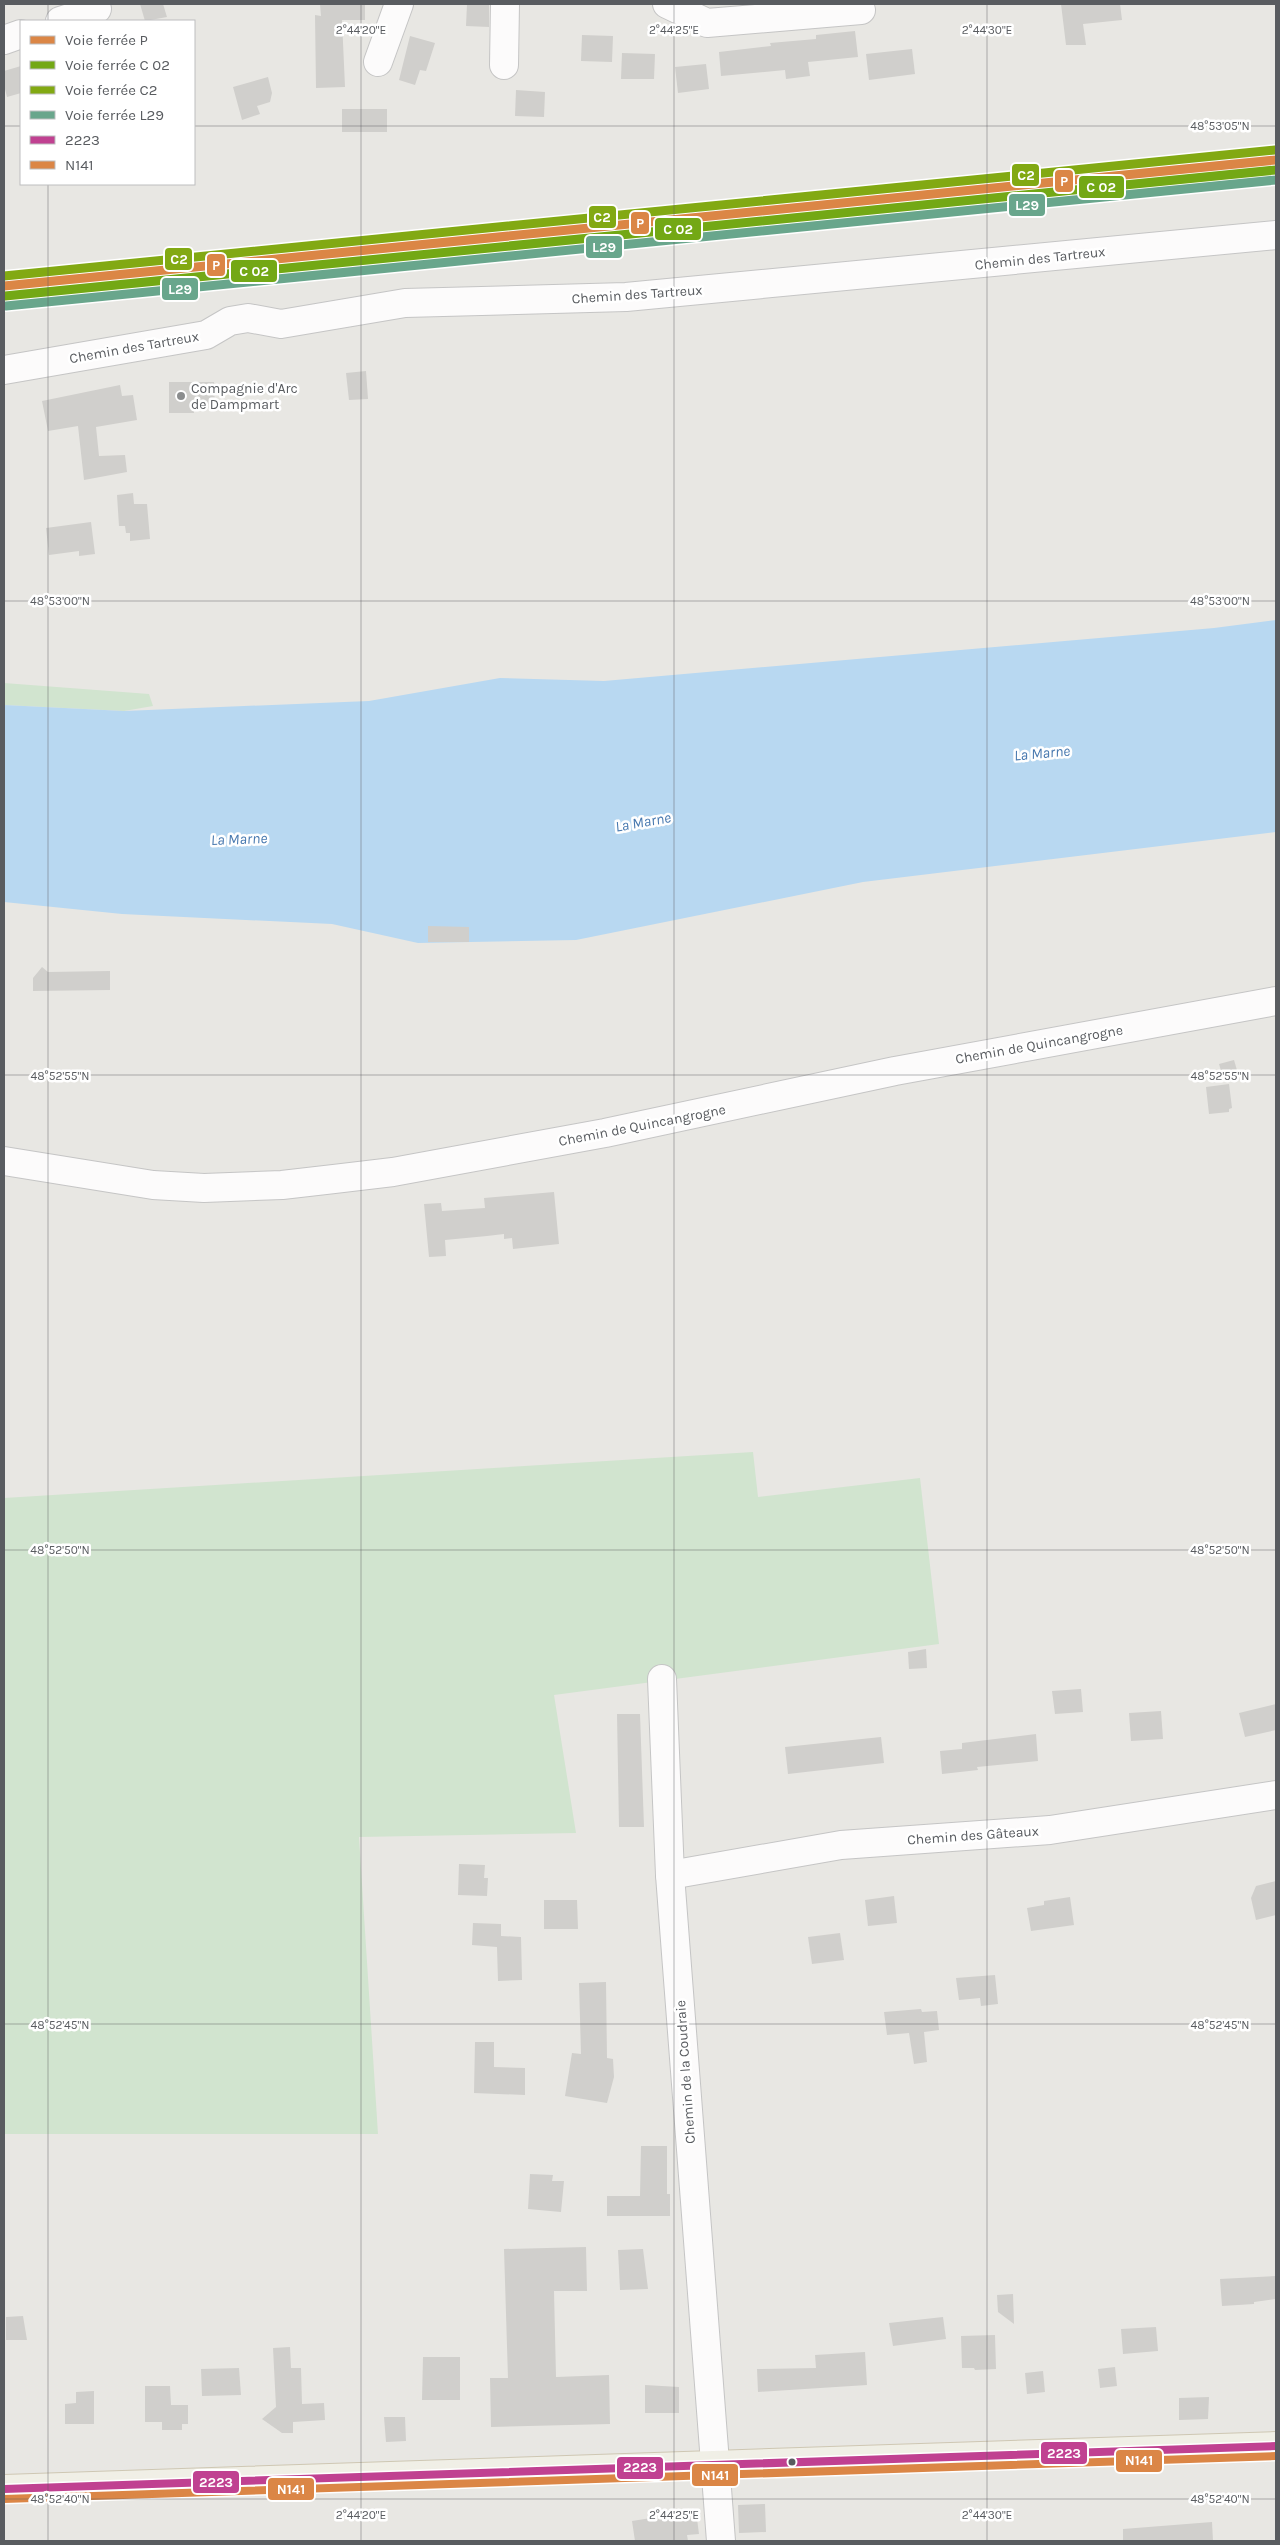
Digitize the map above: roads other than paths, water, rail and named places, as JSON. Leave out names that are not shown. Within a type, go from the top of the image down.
[{"type":"main road","points":[[4,2489],[1276,2446]]},
{"type":"street","points":[[378,62],[399,4]]},
{"type":"street","points":[[504,65],[505,4]]},
{"type":"street","points":[[666,4],[706,23],[861,10]]},
{"type":"street","points":[[64,20],[99,11]]},
{"type":"street","points":[[4,40],[20,34]]},
{"type":"street","name":"Chemin des Tartreux","points":[[4,370],[206,335],[230,321],[248,318],[281,324],[406,303],[626,297],[1276,235]]},
{"type":"street","name":"Chemin de Quincangrogne","points":[[4,1161],[162,1186],[204,1188],[282,1185],[334,1179],[402,1170],[605,1133],[895,1070],[1276,1001]]},
{"type":"street","name":"Chemin de la Coudraie","points":[[662,1680],[670,1875],[721,2541]]},
{"type":"street","name":"Chemin des Gâteaux","points":[[670,1875],[841,1845],[1050,1830],[1276,1795]]},
{"type":"water","name":"La Marne","points":[[1276,620],[1276,832],[863,882],[576,940],[418,943],[332,924],[122,914],[4,902],[4,705],[124,711],[369,701],[500,678],[604,681],[1214,628]]},
{"type":"rail line","name":"C2","points":[[4,276],[1275,150]]},
{"type":"rail line","name":"P","points":[[4,286],[1276,160]]},
{"type":"rail line","name":"L29","points":[[6,306],[1276,180]]},
{"type":"place","name":"Compagnie d'Arc de Dampmart","points":[[181,396]]}]
